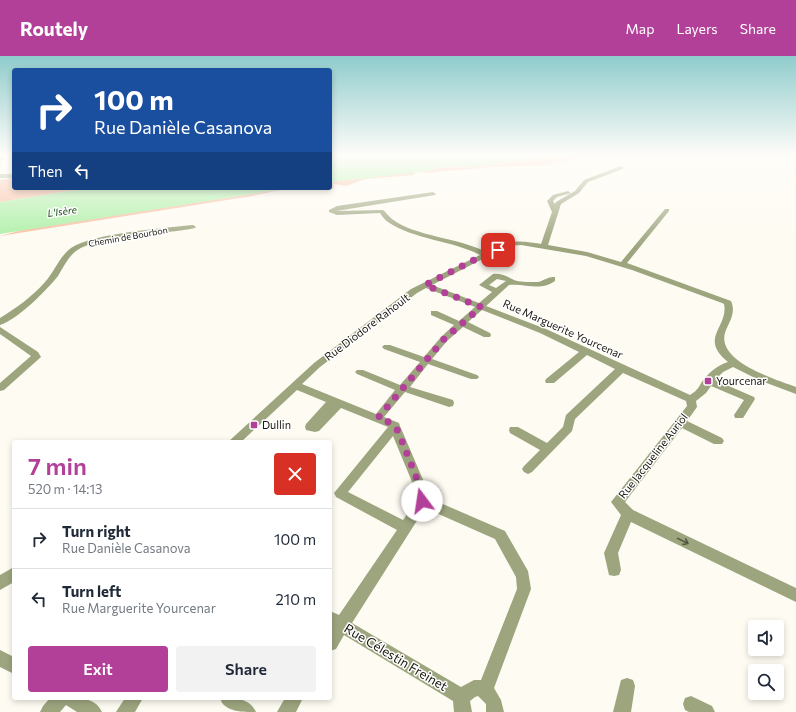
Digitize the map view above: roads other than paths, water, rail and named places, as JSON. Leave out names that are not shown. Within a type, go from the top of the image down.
[{"type":"street","points":[[544,246],[558,203],[578,192],[583,187]]},
{"type":"street","points":[[434,194],[337,208],[331,211],[337,213],[381,211],[389,220],[408,228],[470,247],[486,255]]},
{"type":"street","points":[[623,264],[667,210]]},
{"type":"street","name":"Chemin de Bourbon","points":[[0,322],[33,298],[53,278],[64,257],[80,246],[122,237],[193,227]]},
{"type":"street","name":"Rue Diodore Rahoult","points":[[236,440],[295,385],[351,338],[425,285],[511,243],[544,246],[587,254],[623,264],[718,297],[728,303],[730,310],[719,338],[721,348],[735,363]]},
{"type":"street","points":[[497,292],[483,285],[496,276],[509,279],[512,282]]},
{"type":"street","points":[[378,418],[401,388],[444,339],[507,283],[512,282],[539,286],[544,285],[552,279]]},
{"type":"street","name":"Rue Marguerite Yourcenar","points":[[425,285],[530,326],[681,396],[691,399]]},
{"type":"street","points":[[434,313],[487,335]]},
{"type":"street","points":[[0,330],[35,354],[36,357],[0,388]]},
{"type":"street","points":[[387,347],[474,377]]},
{"type":"street","points":[[550,381],[586,351]]},
{"type":"street","points":[[735,363],[751,372],[796,391]]},
{"type":"street","name":"Rue Jacqueline Auriol","points":[[628,514],[617,502],[692,407],[691,399],[699,395],[717,370],[735,363]]},
{"type":"street","points":[[528,469],[568,428],[570,418],[622,368]]},
{"type":"street","points":[[360,372],[401,388],[449,403]]},
{"type":"street","points":[[708,381],[750,399],[739,415]]},
{"type":"street","points":[[295,385],[395,426],[421,489],[422,501],[406,528],[336,621],[332,636]]},
{"type":"street","points":[[679,422],[718,441]]},
{"type":"street","points":[[395,426],[340,493],[406,528]]},
{"type":"street","points":[[514,430],[548,449]]},
{"type":"street","points":[[422,501],[500,535],[523,576],[524,589],[485,690]]},
{"type":"street","points":[[614,570],[612,553],[628,514],[796,595]]},
{"type":"street","points":[[0,583],[12,575]]},
{"type":"street","name":"Rue Célestin Freinet","points":[[336,621],[462,705]]},
{"type":"street","points":[[0,658],[12,665]]},
{"type":"street","points":[[622,712],[627,686]]},
{"type":"street","points":[[462,705],[466,692],[472,688],[479,688],[485,690],[493,700],[495,712]]},
{"type":"street","points":[[49,712],[67,700]]},
{"type":"street","points":[[73,700],[93,712]]},
{"type":"street","points":[[125,712],[134,700]]},
{"type":"street","points":[[286,712],[294,700]]},
{"type":"street","points":[[229,701],[247,712]]},
{"type":"street","points":[[691,704],[706,712]]},
{"type":"water","name":"L'Isère","points":[[75,190],[276,190],[0,234],[0,202]]},
{"type":"place","name":"Yourcenar","points":[[708,381]]},
{"type":"place","name":"Dullin","points":[[254,425]]}]
